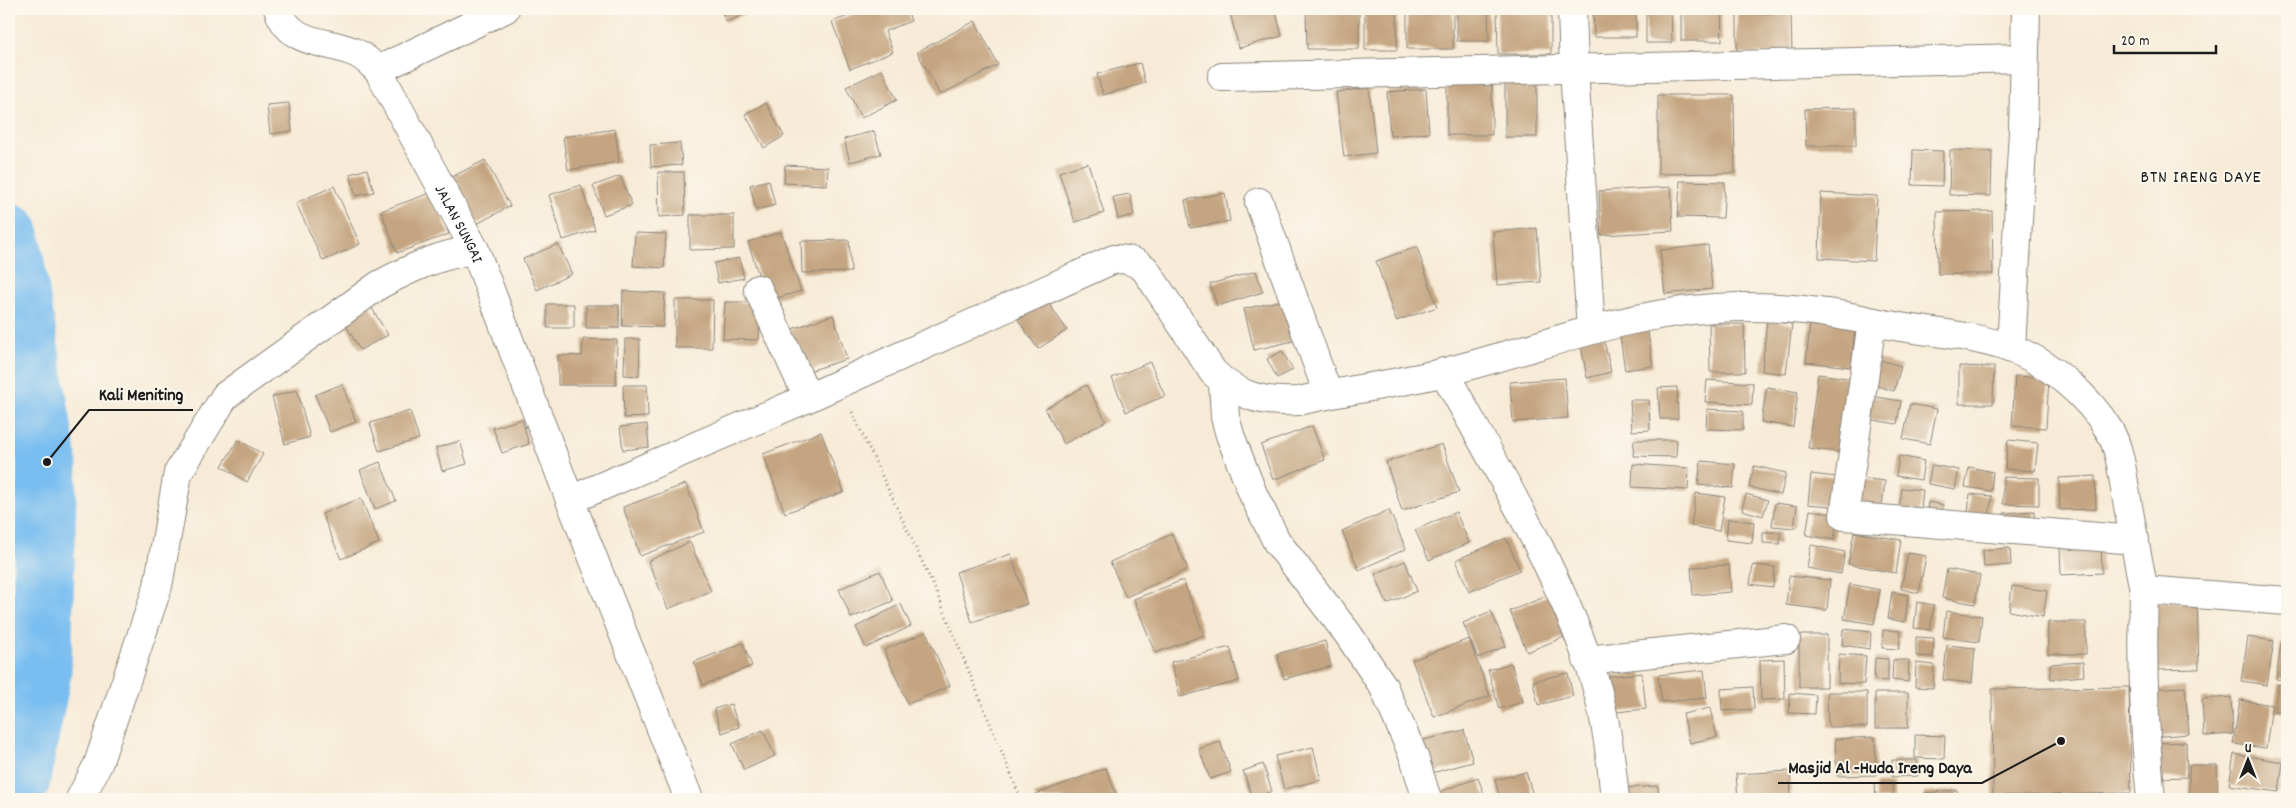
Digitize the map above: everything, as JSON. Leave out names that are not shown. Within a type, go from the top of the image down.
[{"type":"street","name":"JALAN SUNGAI","points":[[278,9],[282,22],[298,36],[356,53],[368,60],[378,70],[475,250],[570,500],[689,799]]},
{"type":"street","points":[[378,70],[505,9]]},
{"type":"street","points":[[1572,9],[1574,70],[1591,329]]},
{"type":"street","points":[[2011,349],[2020,189],[2026,9]]},
{"type":"street","points":[[1222,77],[2024,58]]},
{"type":"street","points":[[1259,202],[1328,394]]},
{"type":"street","points":[[80,799],[98,764],[158,586],[178,473],[225,396],[379,286],[432,260],[475,250]]},
{"type":"street","points":[[570,500],[808,398],[1114,260],[1135,262],[1145,268],[1213,372],[1223,382],[1235,390],[1254,398],[1277,402],[1299,401],[1444,372],[1591,329],[1652,315],[1696,309],[1739,307],[1783,308],[1827,313],[1949,334],[2011,349],[2029,357],[2069,384],[2095,410],[2111,432],[2120,465],[2144,590],[2142,650],[2151,799]]},
{"type":"street","points":[[758,290],[808,398]]},
{"type":"street","points":[[1872,322],[1844,516],[2134,540]]},
{"type":"street","points":[[1444,372],[1554,574],[1587,660],[1605,726],[1615,799]]},
{"type":"street","points":[[1223,382],[1225,417],[1253,494],[1277,542],[1348,634],[1383,686],[1414,757],[1427,799]]},
{"type":"street","points":[[2144,590],[2287,601]]},
{"type":"street","points":[[1587,660],[1786,639]]},
{"type":"path","points":[[838,384],[936,591],[1021,799]]},
{"type":"building","points":[[721,9],[757,9],[726,22]]},
{"type":"building","points":[[866,9],[907,9],[911,21],[885,31],[893,52],[850,69],[832,22]]},
{"type":"building","points":[[1229,9],[1275,9],[1282,36],[1239,48]]},
{"type":"building","points":[[1306,9],[1359,9],[1359,49],[1307,49]]},
{"type":"building","points":[[1365,9],[1397,9],[1397,50],[1365,50]]},
{"type":"building","points":[[1407,9],[1453,9],[1453,49],[1407,49]]},
{"type":"building","points":[[1497,9],[1551,9],[1551,54],[1498,54]]},
{"type":"building","points":[[1593,9],[1636,9],[1636,37],[1594,37]]},
{"type":"building","points":[[1646,9],[1671,9],[1672,43],[1646,43]]},
{"type":"building","points":[[1681,9],[1721,9],[1722,41],[1681,41]]},
{"type":"building","points":[[1457,10],[1488,10],[1489,41],[1457,41]]},
{"type":"building","points":[[1791,13],[1792,53],[1737,54],[1737,14]]},
{"type":"building","points":[[975,21],[998,65],[940,95],[917,52]]},
{"type":"building","points":[[1140,63],[1145,83],[1103,95],[1097,74]]},
{"type":"building","points":[[882,70],[897,100],[861,118],[846,87]]},
{"type":"building","points":[[1505,83],[1537,83],[1537,137],[1505,137]]},
{"type":"building","points":[[1447,84],[1492,84],[1492,135],[1447,135]]},
{"type":"building","points":[[1369,88],[1376,153],[1344,157],[1336,92]]},
{"type":"building","points":[[1426,89],[1429,133],[1390,136],[1387,92]]},
{"type":"building","points":[[1658,95],[1734,95],[1735,173],[1658,174]]},
{"type":"building","points":[[289,103],[292,131],[270,134],[267,105]]},
{"type":"building","points":[[766,103],[784,136],[764,148],[745,114]]},
{"type":"building","points":[[1856,108],[1856,146],[1806,146],[1805,109]]},
{"type":"building","points":[[615,129],[619,162],[568,170],[563,137]]},
{"type":"building","points":[[874,131],[881,154],[850,162],[844,139]]},
{"type":"building","points":[[680,143],[682,165],[651,167],[650,145]]},
{"type":"building","points":[[1913,150],[1943,151],[1942,186],[1912,185]]},
{"type":"building","points":[[1950,150],[1992,151],[1991,196],[1949,195]]},
{"type":"building","points":[[485,160],[510,206],[473,226],[448,179]]},
{"type":"building","points":[[1088,163],[1104,213],[1075,222],[1059,172]]},
{"type":"building","points":[[785,165],[828,167],[827,185],[784,183]]},
{"type":"building","points":[[367,169],[374,192],[356,196],[350,174]]},
{"type":"building","points":[[658,172],[684,172],[685,215],[659,217]]},
{"type":"building","points":[[620,176],[632,205],[604,215],[593,186]]},
{"type":"building","points":[[769,180],[775,205],[756,210],[750,185]]},
{"type":"building","points":[[1680,181],[1725,182],[1723,218],[1678,217]]},
{"type":"building","points":[[581,185],[595,230],[563,240],[549,195]]},
{"type":"building","points":[[334,186],[360,244],[323,261],[296,203]]},
{"type":"building","points":[[1671,187],[1673,231],[1601,235],[1599,191]]},
{"type":"building","points":[[433,192],[449,234],[397,253],[381,211]]},
{"type":"building","points":[[1225,193],[1230,221],[1190,228],[1185,200]]},
{"type":"building","points":[[1821,193],[1877,196],[1874,261],[1819,258]]},
{"type":"building","points":[[1130,194],[1134,215],[1118,219],[1113,197]]},
{"type":"building","points":[[1992,211],[1993,274],[1938,274],[1937,212]]},
{"type":"building","points":[[690,215],[734,215],[734,249],[690,250]]},
{"type":"building","points":[[1537,228],[1541,282],[1497,285],[1493,232]]},
{"type":"building","points":[[781,232],[801,291],[767,301],[748,242]]},
{"type":"building","points":[[635,233],[666,234],[664,268],[633,266]]},
{"type":"building","points":[[849,240],[851,272],[802,273],[801,241]]},
{"type":"building","points":[[558,244],[572,274],[537,290],[523,259]]},
{"type":"building","points":[[1708,245],[1712,289],[1665,294],[1660,250]]},
{"type":"building","points":[[1417,247],[1437,307],[1396,321],[1376,261]]},
{"type":"building","points":[[739,258],[744,278],[718,283],[714,263]]},
{"type":"building","points":[[1256,271],[1263,292],[1217,306],[1210,284]]},
{"type":"building","points":[[623,291],[665,293],[663,327],[622,326]]},
{"type":"building","points":[[1291,298],[1302,339],[1254,350],[1244,309]]},
{"type":"building","points":[[675,300],[713,300],[712,348],[675,348]]},
{"type":"building","points":[[1047,301],[1067,330],[1038,349],[1018,320]]},
{"type":"building","points":[[725,302],[760,302],[759,340],[723,339]]},
{"type":"building","points":[[547,304],[574,304],[574,328],[547,328]]},
{"type":"building","points":[[370,305],[388,335],[360,350],[343,320]]},
{"type":"building","points":[[586,305],[619,305],[619,328],[586,328]]},
{"type":"building","points":[[833,315],[847,359],[803,373],[789,330]]},
{"type":"building","points":[[1811,315],[1856,320],[1851,367],[1806,362]]},
{"type":"building","points":[[1767,321],[1792,324],[1786,374],[1762,371]]},
{"type":"building","points":[[1709,324],[1744,324],[1745,372],[1710,372]]},
{"type":"building","points":[[1647,326],[1653,366],[1625,370],[1619,330]]},
{"type":"building","points":[[1602,331],[1611,372],[1587,378],[1579,335]]},
{"type":"building","points":[[583,339],[617,340],[616,385],[558,385],[558,355],[582,356]]},
{"type":"building","points":[[625,339],[640,339],[639,376],[624,375]]},
{"type":"building","points":[[1282,351],[1293,370],[1277,378],[1267,359]]},
{"type":"building","points":[[1873,358],[1901,366],[1894,391],[1866,383]]},
{"type":"building","points":[[1150,362],[1165,396],[1126,412],[1112,378]]},
{"type":"building","points":[[1959,366],[1994,367],[1993,404],[1959,404]]},
{"type":"building","points":[[1818,374],[1854,379],[1844,453],[1808,448]]},
{"type":"building","points":[[2015,376],[2049,378],[2046,428],[2012,426]]},
{"type":"building","points":[[1565,378],[1568,418],[1513,422],[1510,382]]},
{"type":"building","points":[[1707,380],[1753,383],[1752,405],[1705,402]]},
{"type":"building","points":[[342,384],[356,422],[330,432],[315,395]]},
{"type":"building","points":[[623,385],[647,385],[648,417],[624,418]]},
{"type":"building","points":[[1086,385],[1106,421],[1064,444],[1045,409]]},
{"type":"building","points":[[1677,387],[1678,419],[1660,419],[1658,388]]},
{"type":"building","points":[[1767,387],[1798,392],[1793,427],[1761,422]]},
{"type":"building","points":[[297,390],[310,437],[285,444],[272,397]]},
{"type":"building","points":[[1865,395],[1901,401],[1897,424],[1861,418]]},
{"type":"building","points":[[1630,400],[1649,400],[1650,430],[1632,431]]},
{"type":"building","points":[[1910,404],[1937,409],[1930,444],[1903,439]]},
{"type":"building","points":[[1707,409],[1743,411],[1743,430],[1706,429]]},
{"type":"building","points":[[410,411],[419,439],[379,451],[370,423]]},
{"type":"building","points":[[522,419],[529,444],[502,453],[493,428]]},
{"type":"building","points":[[647,424],[649,447],[623,450],[620,427]]},
{"type":"building","points":[[1312,426],[1325,460],[1273,480],[1261,445]]},
{"type":"building","points":[[821,432],[844,492],[785,513],[763,454]]},
{"type":"building","points":[[238,440],[263,454],[247,482],[222,466]]},
{"type":"building","points":[[1634,440],[1677,440],[1676,457],[1633,456]]},
{"type":"building","points":[[2008,440],[2038,443],[2035,471],[2005,469]]},
{"type":"building","points":[[460,441],[467,464],[442,471],[436,448]]},
{"type":"building","points":[[1442,444],[1459,492],[1402,511],[1386,462]]},
{"type":"building","points":[[1899,456],[1924,461],[1921,480],[1896,476]]},
{"type":"building","points":[[1701,461],[1735,464],[1733,488],[1698,485]]},
{"type":"building","points":[[380,462],[396,501],[375,509],[360,470]]},
{"type":"building","points":[[1633,464],[1689,468],[1688,490],[1632,487]]},
{"type":"building","points":[[1932,465],[1959,470],[1955,489],[1928,484]]},
{"type":"building","points":[[1754,466],[1786,473],[1781,495],[1749,487]]},
{"type":"building","points":[[1969,467],[1993,472],[1991,491],[1965,487]]},
{"type":"building","points":[[1811,474],[1844,478],[1840,507],[1808,504]]},
{"type":"building","points":[[2095,476],[2096,509],[2060,510],[2059,478]]},
{"type":"building","points":[[1851,477],[1885,481],[1880,523],[1846,518]]},
{"type":"building","points":[[2003,477],[2039,478],[2039,505],[2003,504]]},
{"type":"building","points":[[686,484],[704,532],[640,556],[623,507]]},
{"type":"building","points":[[1902,488],[1923,490],[1920,519],[1898,517]]},
{"type":"building","points":[[1696,493],[1725,497],[1719,531],[1691,526]]},
{"type":"building","points":[[1746,494],[1768,500],[1763,516],[1742,510]]},
{"type":"building","points":[[1970,494],[1992,496],[1988,523],[1967,521]]},
{"type":"building","points":[[361,498],[379,543],[341,559],[322,514]]},
{"type":"building","points":[[1928,502],[1943,505],[1939,530],[1925,527]]},
{"type":"building","points":[[1775,503],[1797,506],[1794,528],[1772,526]]},
{"type":"building","points":[[1389,510],[1406,549],[1359,570],[1342,531]]},
{"type":"building","points":[[1810,510],[1838,515],[1834,540],[1806,535]]},
{"type":"building","points":[[2034,511],[2035,535],[2006,537],[2004,513]]},
{"type":"building","points":[[1456,512],[1469,543],[1429,560],[1415,530]]},
{"type":"building","points":[[1728,519],[1754,522],[1752,543],[1726,540]]},
{"type":"building","points":[[1763,532],[1780,532],[1780,544],[1763,543]]},
{"type":"building","points":[[1854,532],[1901,540],[1896,573],[1848,564]]},
{"type":"building","points":[[1172,534],[1188,569],[1126,597],[1110,562]]},
{"type":"building","points":[[1506,538],[1520,570],[1469,592],[1456,560]]},
{"type":"building","points":[[690,542],[711,591],[668,609],[648,561]]},
{"type":"building","points":[[2101,543],[2102,573],[2061,575],[2060,545]]},
{"type":"building","points":[[1811,545],[1845,552],[1841,574],[1807,568]]},
{"type":"building","points":[[2010,548],[2011,565],[1984,567],[1983,550]]},
{"type":"building","points":[[1908,553],[1926,556],[1919,593],[1901,589]]},
{"type":"building","points":[[1011,554],[1027,604],[972,622],[956,572]]},
{"type":"building","points":[[1405,561],[1417,591],[1387,604],[1375,574]]},
{"type":"building","points":[[1729,565],[1731,592],[1693,595],[1691,567]]},
{"type":"building","points":[[1753,565],[1775,567],[1773,587],[1750,584]]},
{"type":"building","points":[[1947,569],[1980,575],[1975,604],[1942,598]]},
{"type":"building","points":[[880,571],[893,601],[851,618],[839,589]]},
{"type":"building","points":[[1789,576],[1830,580],[1827,610],[1786,605]]},
{"type":"building","points":[[1183,580],[1204,635],[1155,653],[1134,599]]},
{"type":"building","points":[[1850,584],[1880,590],[1874,624],[1844,619]]},
{"type":"building","points":[[2012,586],[2047,591],[2043,617],[2009,611]]},
{"type":"building","points":[[1892,592],[1908,595],[1905,622],[1888,619]]},
{"type":"building","points":[[1552,594],[1569,635],[1527,652],[1510,611]]},
{"type":"building","points":[[1917,602],[1934,605],[1930,630],[1914,628]]},
{"type":"building","points":[[2197,602],[2199,669],[2155,670],[2154,603]]},
{"type":"building","points":[[901,604],[911,626],[866,648],[856,627]]},
{"type":"building","points":[[1491,611],[1506,646],[1478,658],[1463,623]]},
{"type":"building","points":[[1946,611],[1982,616],[1979,642],[1943,637]]},
{"type":"building","points":[[2048,622],[2086,622],[2086,654],[2048,654]]},
{"type":"building","points":[[1843,629],[1871,632],[1870,649],[1842,645]]},
{"type":"building","points":[[1883,630],[1901,631],[1899,649],[1882,648]]},
{"type":"building","points":[[926,632],[950,686],[908,704],[884,650]]},
{"type":"building","points":[[1799,635],[1827,635],[1827,687],[1799,687]]},
{"type":"building","points":[[1916,637],[1934,638],[1933,657],[1916,656]]},
{"type":"building","points":[[2248,637],[2274,641],[2267,685],[2241,681]]},
{"type":"building","points":[[1469,639],[1490,696],[1434,717],[1412,660]]},
{"type":"building","points":[[1325,641],[1331,666],[1284,679],[1277,654]]},
{"type":"building","points":[[743,643],[752,666],[703,685],[694,662]]},
{"type":"building","points":[[2281,643],[2287,643],[2287,680],[2276,679]]},
{"type":"building","points":[[1947,645],[1975,648],[1972,683],[1943,680]]},
{"type":"building","points":[[1230,647],[1239,681],[1180,697],[1171,662]]},
{"type":"building","points":[[1839,654],[1866,656],[1864,684],[1838,683]]},
{"type":"building","points":[[1875,658],[1888,659],[1888,681],[1874,680]]},
{"type":"building","points":[[1784,659],[1785,699],[1761,700],[1760,660]]},
{"type":"building","points":[[1893,660],[1909,660],[1908,682],[1892,680]]},
{"type":"building","points":[[2083,662],[2084,676],[2051,679],[2050,664]]},
{"type":"building","points":[[1511,663],[1523,702],[1499,709],[1488,670]]},
{"type":"building","points":[[1916,663],[1934,665],[1933,688],[1915,687]]},
{"type":"building","points":[[1704,670],[1707,698],[1662,702],[1658,675]]},
{"type":"building","points":[[1568,673],[1573,696],[1538,705],[1533,681]]},
{"type":"building","points":[[1642,673],[1646,709],[1606,713],[1602,677]]},
{"type":"building","points":[[2278,684],[2287,686],[2287,713],[2274,711]]},
{"type":"building","points":[[1753,687],[1754,709],[1722,711],[1721,689]]},
{"type":"building","points":[[2129,687],[2131,793],[1993,796],[1992,689]]},
{"type":"building","points":[[2185,687],[2189,734],[2151,737],[2147,689]]},
{"type":"building","points":[[1827,692],[1867,692],[1867,727],[1828,727]]},
{"type":"building","points":[[1790,693],[1816,695],[1815,714],[1789,713]]},
{"type":"building","points":[[1875,693],[1908,693],[1908,728],[1875,728]]},
{"type":"building","points":[[2231,697],[2233,734],[2204,736],[2202,699]]},
{"type":"building","points":[[2240,700],[2272,705],[2266,748],[2233,744]]},
{"type":"building","points":[[731,704],[739,727],[722,733],[714,709]]},
{"type":"building","points":[[1710,708],[1717,737],[1690,743],[1683,714]]},
{"type":"building","points":[[763,730],[775,756],[744,770],[732,744]]},
{"type":"building","points":[[1464,730],[1473,762],[1428,774],[1420,741]]},
{"type":"building","points":[[1915,735],[1945,736],[1944,759],[1915,758]]},
{"type":"building","points":[[1875,737],[1876,775],[1837,776],[1835,739]]},
{"type":"building","points":[[1220,742],[1231,772],[1210,779],[1199,749]]},
{"type":"building","points":[[2186,742],[2187,777],[2157,778],[2156,743]]},
{"type":"building","points":[[1313,747],[1321,780],[1284,789],[1275,756]]},
{"type":"building","points":[[2234,754],[2283,762],[2279,792],[2229,785]]},
{"type":"building","points":[[1892,760],[1917,760],[1918,776],[1892,777]]},
{"type":"building","points":[[1263,764],[1272,791],[1253,798],[1243,771]]},
{"type":"building","points":[[2189,765],[2217,765],[2218,799],[2189,799]]},
{"type":"building","points":[[1106,768],[1118,799],[1036,799],[1034,795]]},
{"type":"building","points":[[1790,771],[1791,797],[1738,799],[1736,774]]},
{"type":"building","points":[[1526,772],[1534,799],[1500,799],[1495,780]]},
{"type":"building","points":[[1478,778],[1486,799],[1438,799],[1436,793]]},
{"type":"building","points":[[1875,784],[1893,784],[1893,799],[1876,799]]},
{"type":"building","points":[[1658,786],[1659,799],[1628,799],[1627,788]]},
{"type":"building","points":[[1957,790],[1958,799],[1924,799],[1924,793]]},
{"type":"building","points":[[2240,794],[2267,798],[2239,799]]},
{"type":"waterway","points":[[9,233],[47,462],[41,672],[19,783],[9,796]]},
{"type":"place","name":"Kali Meniting","points":[[47,462]]},
{"type":"place","name":"Masjid Al -Huda Ireng Daya","points":[[2061,741]]},
{"type":"district","name":"BTN IRENG DAYE","points":[[2201,176]]}]
